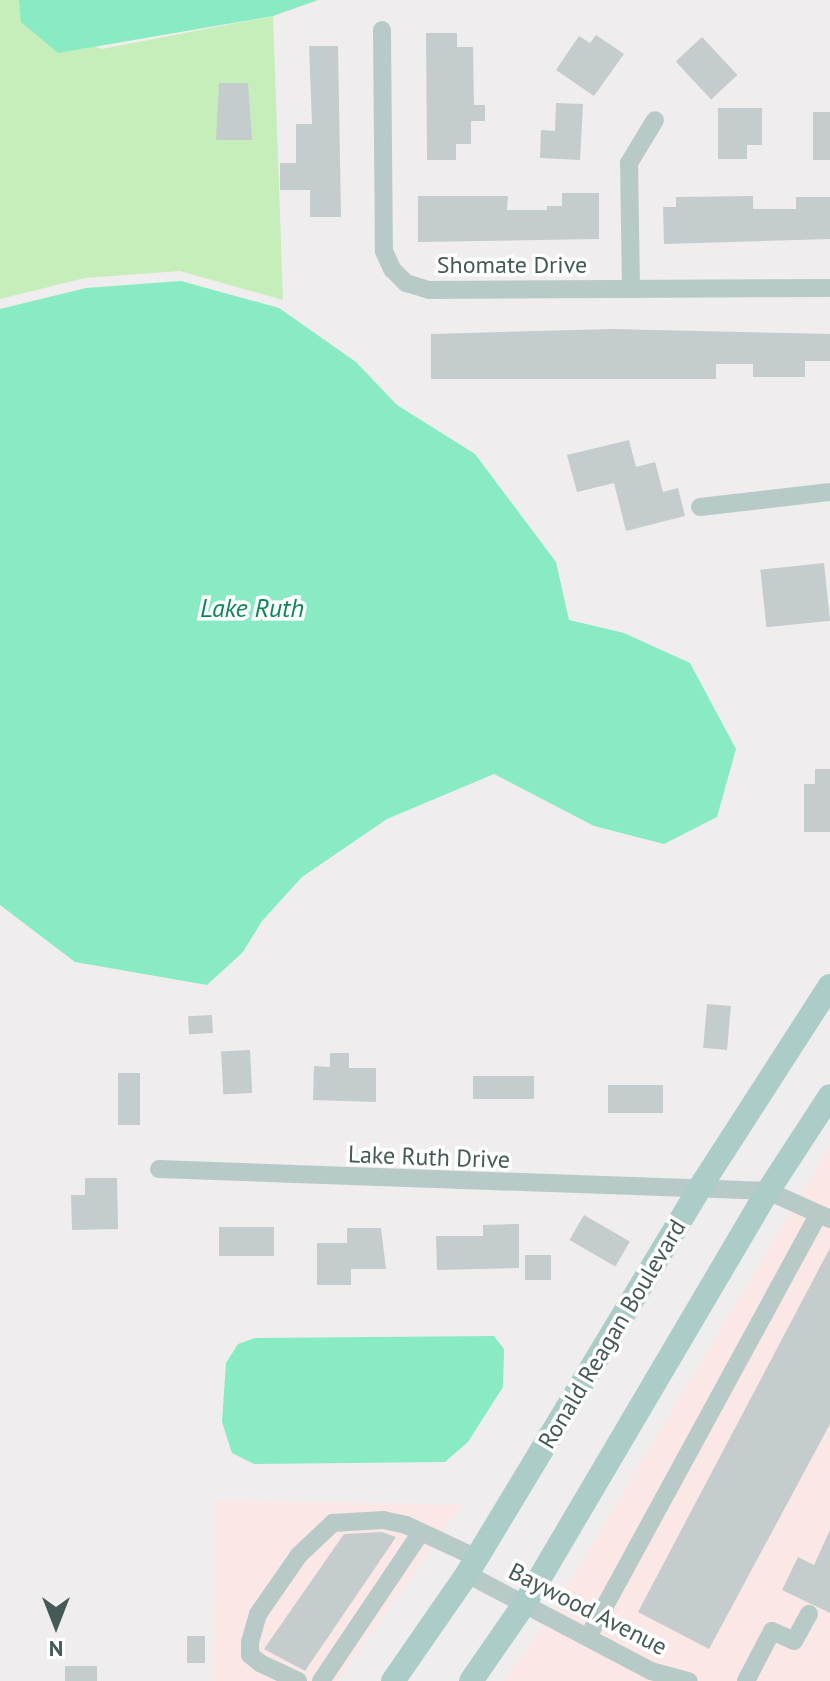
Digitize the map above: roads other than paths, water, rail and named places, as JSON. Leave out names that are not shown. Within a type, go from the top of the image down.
[{"type":"main road","name":"Ronald Reagan Boulevard","points":[[393,1681],[472,1566],[697,1192],[830,986]]},
{"type":"main road","points":[[471,1681],[525,1603],[768,1191],[830,1096]]},
{"type":"street","name":"Shomate Drive","points":[[382,30],[384,251],[392,269],[406,283],[429,290],[830,288]]},
{"type":"street","points":[[631,288],[629,163],[655,120]]},
{"type":"street","points":[[700,507],[830,492]]},
{"type":"street","name":"Lake Ruth Drive","points":[[159,1169],[697,1192],[768,1191]]},
{"type":"street","points":[[588,1637],[824,1216],[768,1191]]},
{"type":"street","name":"Baywood Avenue","points":[[298,1681],[250,1655],[250,1642],[258,1614],[299,1555],[333,1523],[349,1519],[383,1520],[421,1532],[525,1603],[656,1677],[686,1681]]},
{"type":"street","points":[[321,1681],[421,1532]]},
{"type":"street","points":[[746,1681],[772,1631],[794,1641],[809,1614]]},
{"type":"water","points":[[19,0],[318,0],[273,16],[58,53],[21,22]]},
{"type":"water","name":"Lake Ruth","points":[[181,281],[279,308],[356,362],[397,405],[475,454],[556,562],[569,620],[624,633],[690,663],[736,749],[717,817],[664,844],[594,826],[494,774],[387,819],[302,877],[262,921],[243,952],[207,985],[75,962],[0,905],[0,309],[86,288]]},
{"type":"water","points":[[494,1336],[504,1349],[503,1387],[468,1442],[445,1462],[254,1464],[232,1453],[222,1422],[226,1363],[238,1344],[255,1338]]}]
